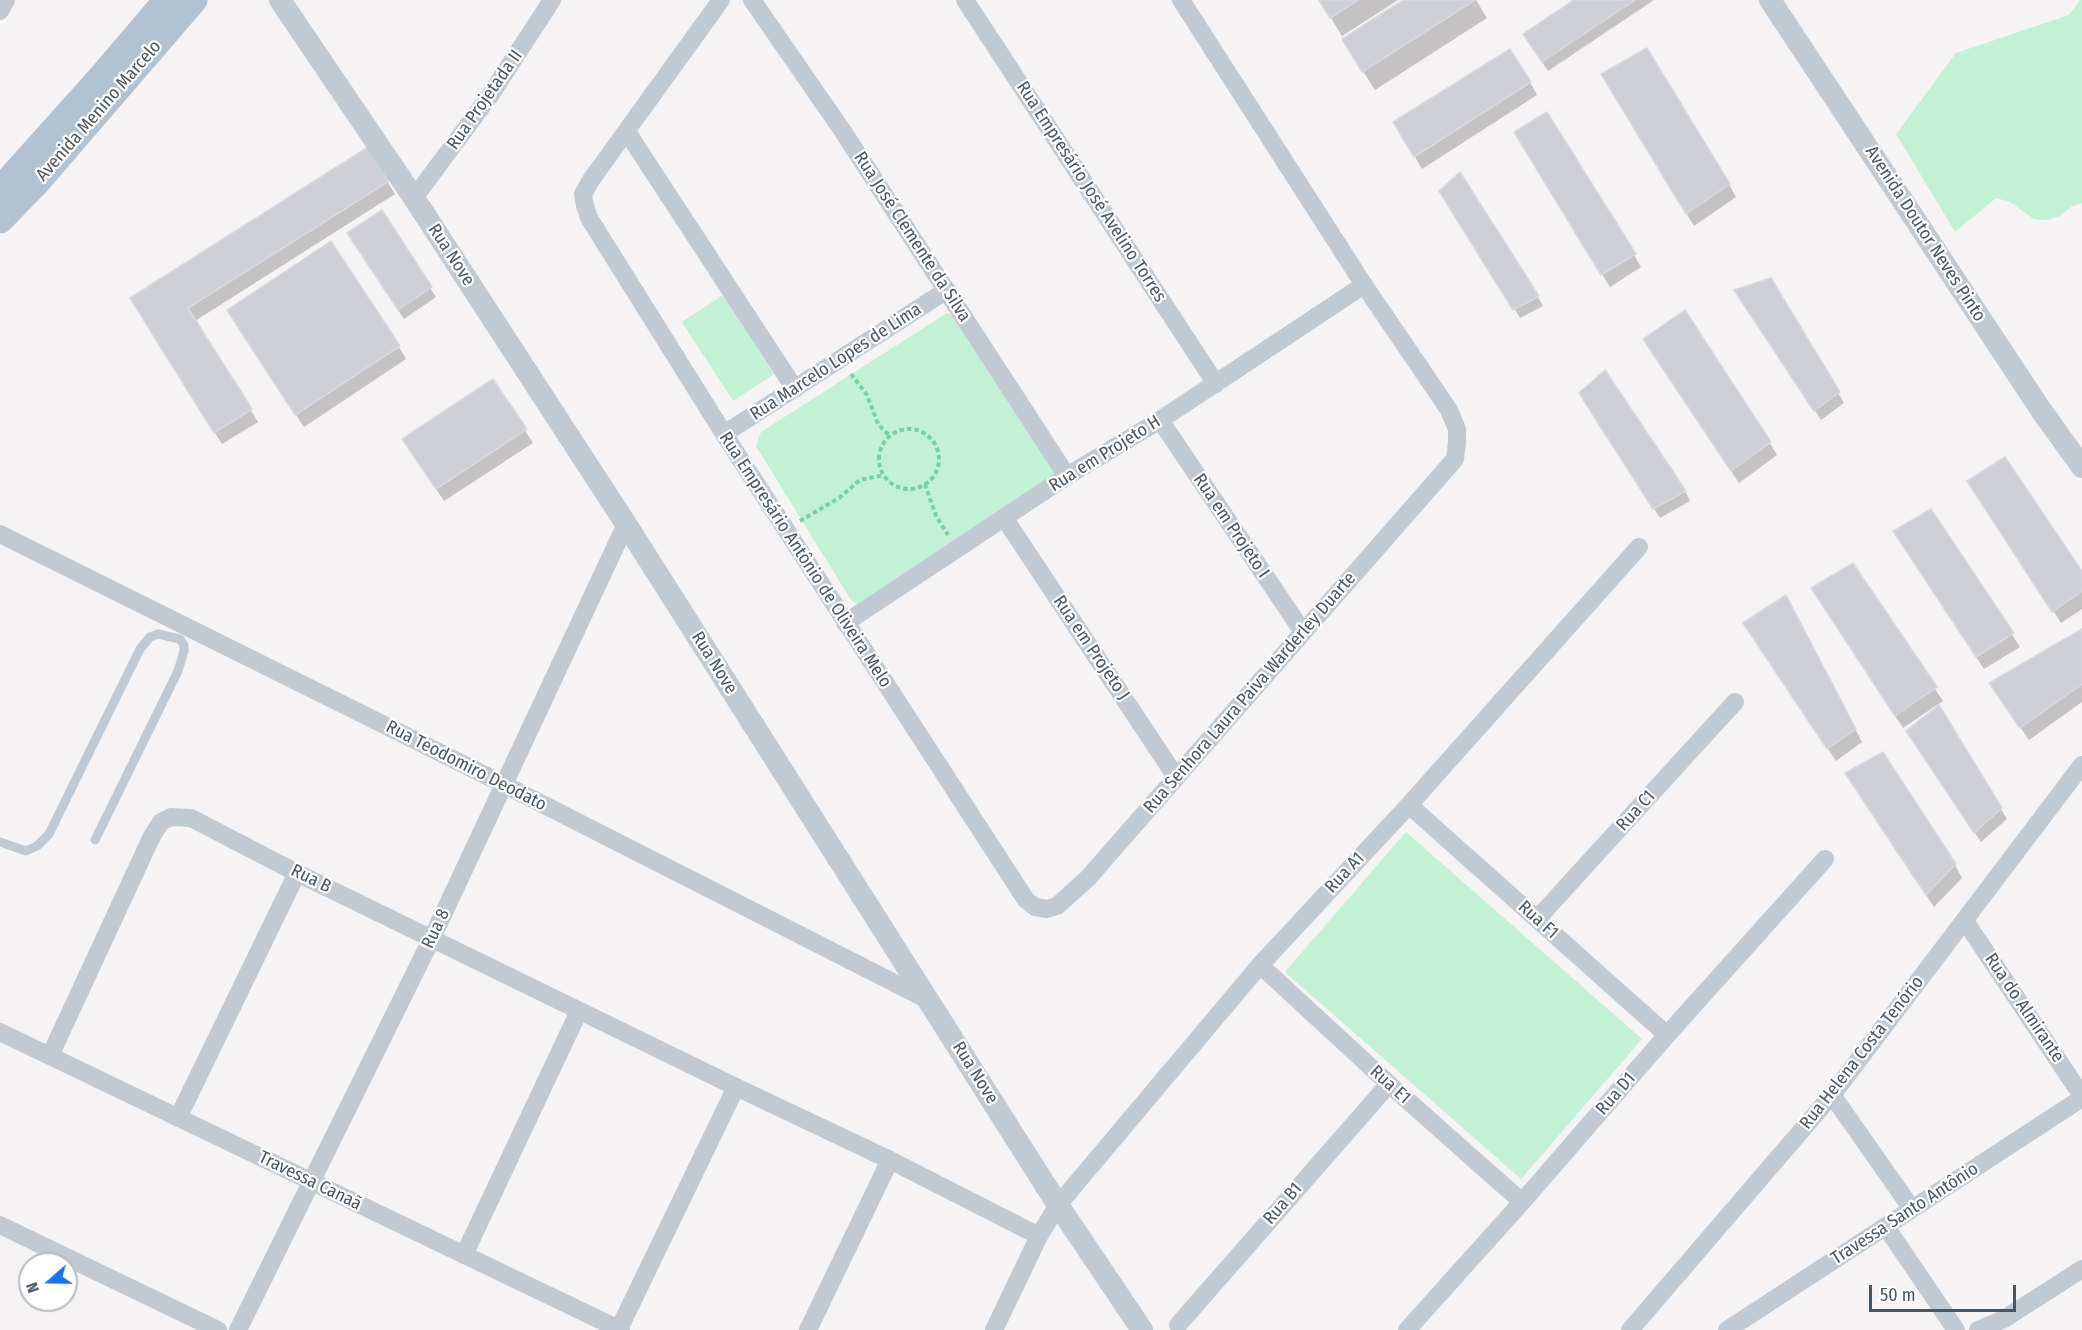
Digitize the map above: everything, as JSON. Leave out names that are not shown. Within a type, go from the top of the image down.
[{"type":"main road","name":"Avenida Menino Marcelo","points":[[0,190],[167,0]]},
{"type":"main road","name":"Avenida Menino Marcelo","points":[[0,220],[37,182],[194,0]]},
{"type":"street","points":[[0,11],[6,0]]},
{"type":"street","name":"Rua Nove","points":[[280,0],[414,198],[626,524],[1058,1205],[1142,1330]]},
{"type":"street","name":"Rua Projetada II","points":[[414,198],[489,97],[552,0]]},
{"type":"street","points":[[722,0],[627,132],[795,389]]},
{"type":"street","name":"Rua José Clemente da Silva","points":[[752,0],[842,130],[1067,476]]},
{"type":"street","name":"Rua Empresário José Avelino Torres","points":[[965,0],[1216,384]]},
{"type":"street","points":[[1181,0],[1364,285]]},
{"type":"street","name":"Avenida Doutor Neves Pinto","points":[[1770,0],[2041,410],[2082,467]]},
{"type":"street","name":"Rua Empresário Antônio de Oliveira Melo","points":[[627,132],[583,194],[589,218],[845,623],[1026,900],[1035,907]]},
{"type":"street","name":"Rua em Projeto H","points":[[845,623],[1067,476],[1216,384],[1364,285]]},
{"type":"street","name":"Rua Senhora Laura Paiva Warderley Duarte","points":[[1035,907],[1047,909],[1057,906],[1088,878],[1455,459],[1458,442],[1457,429],[1449,410],[1364,285]]},
{"type":"street","name":"Rua Marcelo Lopes de Lima","points":[[724,434],[947,290]]},
{"type":"street","name":"Rua em Projeto I","points":[[1160,420],[1303,632]]},
{"type":"street","name":"Rua em Projeto J","points":[[1005,519],[1176,777]]},
{"type":"street","name":"Rua 8","points":[[238,1330],[432,938],[626,524]]},
{"type":"street","name":"Rua Teodomiro Deodato","points":[[0,534],[503,784],[930,1001]]},
{"type":"street","name":"Rua A1","points":[[994,1330],[1039,1236],[1058,1205],[1260,965],[1409,805],[1639,547]]},
{"type":"street","name":"Rua C1","points":[[1537,920],[1735,702]]},
{"type":"street","name":"Rua Helena Costa Tenório","points":[[1630,1330],[1832,1095],[2082,765]]},
{"type":"street","name":"Rua F1","points":[[1409,805],[1667,1035]]},
{"type":"street","name":"Rua B","points":[[50,1056],[152,836],[161,822],[171,817],[191,818],[297,873],[890,1160],[1039,1236]]},
{"type":"street","name":"Rua D1","points":[[1407,1330],[1825,859]]},
{"type":"street","points":[[178,1118],[297,873]]},
{"type":"street","name":"Rua do Almirante","points":[[1965,921],[2082,1097]]},
{"type":"street","name":"Rua E1","points":[[1260,965],[1522,1202]]},
{"type":"street","points":[[464,1255],[579,1011]]},
{"type":"street","name":"Travessa Canaã","points":[[0,1032],[620,1330]]},
{"type":"street","name":"Rua B1","points":[[1178,1325],[1389,1084]]},
{"type":"street","points":[[620,1330],[736,1087]]},
{"type":"street","points":[[1832,1095],[1912,1209]]},
{"type":"street","name":"Travessa Santo Antônio","points":[[1727,1330],[2082,1097]]},
{"type":"street","points":[[808,1330],[890,1160]]},
{"type":"street","points":[[0,1225],[218,1330]]},
{"type":"street","points":[[1886,1227],[1956,1330]]},
{"type":"street","points":[[1978,1330],[2004,1319],[2082,1269]]},
{"type":"lane","points":[[0,842],[26,851],[37,846],[48,834],[140,649],[150,637],[158,634],[180,639],[184,645],[184,651],[178,671],[95,840]]},
{"type":"path","points":[[840,358],[867,395],[878,424],[890,435]]},
{"type":"path","points":[[903,429],[917,430],[934,442],[939,455],[938,466],[926,484],[912,489],[892,485],[881,472],[878,457],[880,447],[890,435],[903,429]]},
{"type":"path","points":[[786,529],[839,498],[860,480],[884,475]]},
{"type":"path","points":[[926,484],[936,516],[958,548]]},
{"type":"green space","points":[[2082,0],[2082,203],[2071,207],[2060,216],[2047,220],[2034,219],[2010,202],[1996,198],[1955,232],[1896,134],[1956,53],[2069,15]]},
{"type":"green space","points":[[723,295],[774,374],[733,401],[682,322]]},
{"type":"green space","points":[[947,313],[964,319],[1061,467],[1057,487],[862,607],[851,600],[756,446],[761,432]]},
{"type":"green space","points":[[1406,832],[1642,1039],[1521,1179],[1285,972]]},
{"type":"building","points":[[1319,0],[1358,0],[1330,18]]},
{"type":"building","points":[[1403,0],[1475,0],[1362,72],[1342,39]]},
{"type":"building","points":[[1574,0],[1635,0],[1542,62],[1523,34]]},
{"type":"building","points":[[1647,48],[1730,184],[1686,214],[1601,74]]},
{"type":"building","points":[[1510,49],[1531,82],[1414,157],[1393,122]]},
{"type":"building","points":[[1547,112],[1636,254],[1601,275],[1514,132]]},
{"type":"building","points":[[368,147],[389,181],[188,308],[252,409],[214,433],[130,298]]},
{"type":"building","points":[[1460,172],[1539,296],[1513,310],[1439,191]]},
{"type":"building","points":[[382,210],[432,287],[398,310],[347,233]]},
{"type":"building","points":[[331,241],[400,346],[295,415],[227,310]]},
{"type":"building","points":[[1771,278],[1840,392],[1814,411],[1734,290]]},
{"type":"building","points":[[1685,310],[1771,442],[1731,471],[1643,339]]},
{"type":"building","points":[[1605,370],[1686,491],[1653,509],[1579,393]]},
{"type":"building","points":[[493,379],[527,429],[436,489],[402,439]]},
{"type":"building","points":[[2005,457],[2082,571],[2082,591],[2052,612],[1967,481]]},
{"type":"building","points":[[1931,509],[2014,633],[1976,657],[1893,531]]},
{"type":"building","points":[[1853,563],[1937,687],[1895,716],[1811,588]]},
{"type":"building","points":[[1786,595],[1856,729],[1827,749],[1743,623]]},
{"type":"building","points":[[2082,629],[2082,684],[2020,728],[1989,683]]},
{"type":"building","points":[[1939,705],[2002,808],[1974,833],[1906,731]]},
{"type":"building","points":[[1883,752],[1956,864],[1926,895],[1845,773]]}]
